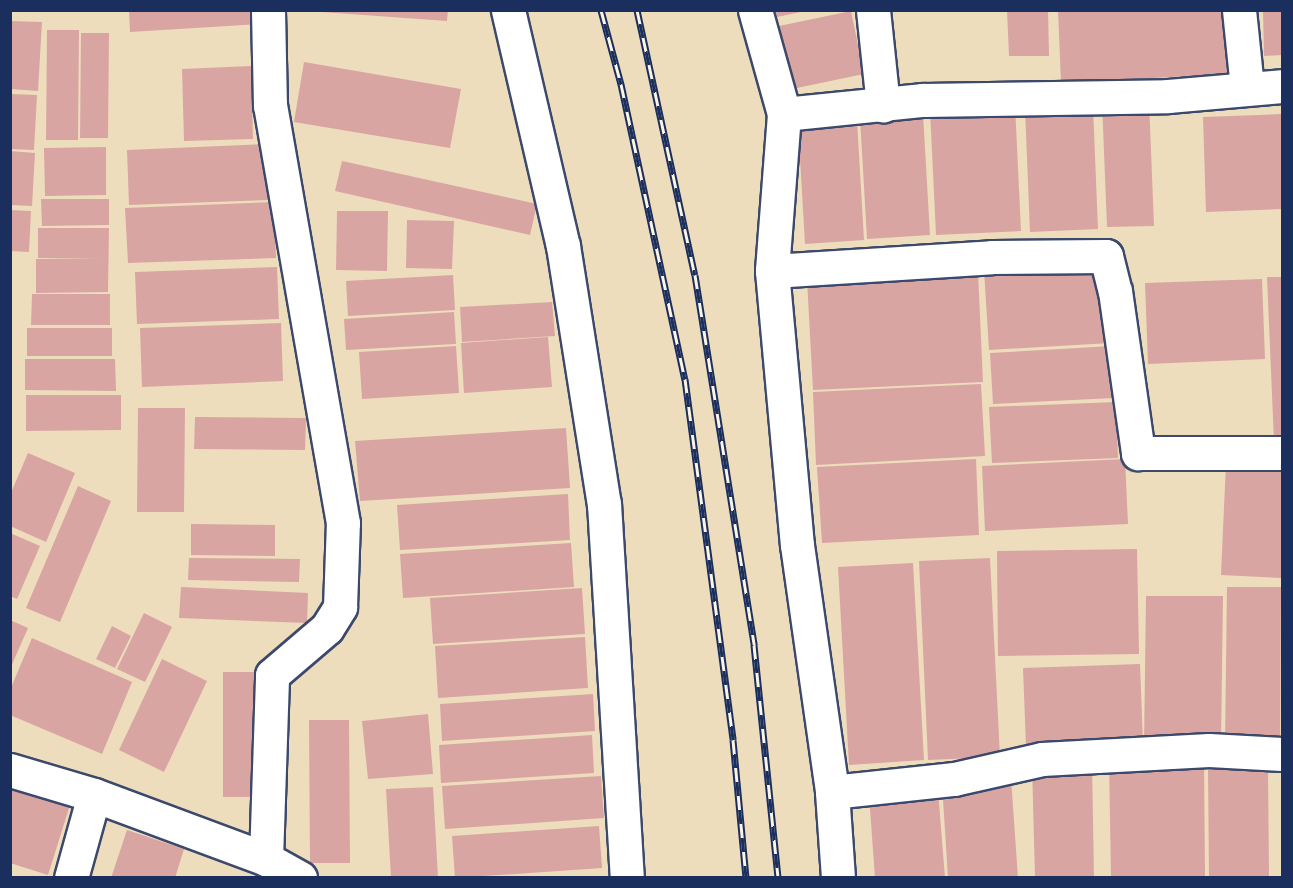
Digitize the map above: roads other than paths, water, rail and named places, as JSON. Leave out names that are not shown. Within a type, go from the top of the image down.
[{"type":"street","points":[[266,859],[272,675],[327,628],[340,607],[343,523],[270,106],[267,10]]},
{"type":"street","points":[[508,10],[563,246],[604,504],[627,878]]},
{"type":"street","points":[[755,10],[784,114],[772,271],[797,545],[832,792],[838,878]]},
{"type":"street","points":[[873,10],[883,105]]},
{"type":"street","points":[[1239,10],[1247,88]]},
{"type":"street","points":[[784,114],[923,100],[1168,96],[1282,86]]},
{"type":"street","points":[[772,271],[992,257],[1106,255],[1115,291],[1138,453],[1282,453]]},
{"type":"street","points":[[832,792],[954,779],[1042,759],[1209,750],[1282,754]]},
{"type":"street","points":[[10,770],[94,795],[266,859],[300,878]]},
{"type":"street","points":[[71,878],[94,795]]},
{"type":"railway","points":[[601,10],[621,84],[685,379],[733,740],[746,878]]},
{"type":"railway","points":[[637,10],[695,275],[754,645],[778,878]]}]
